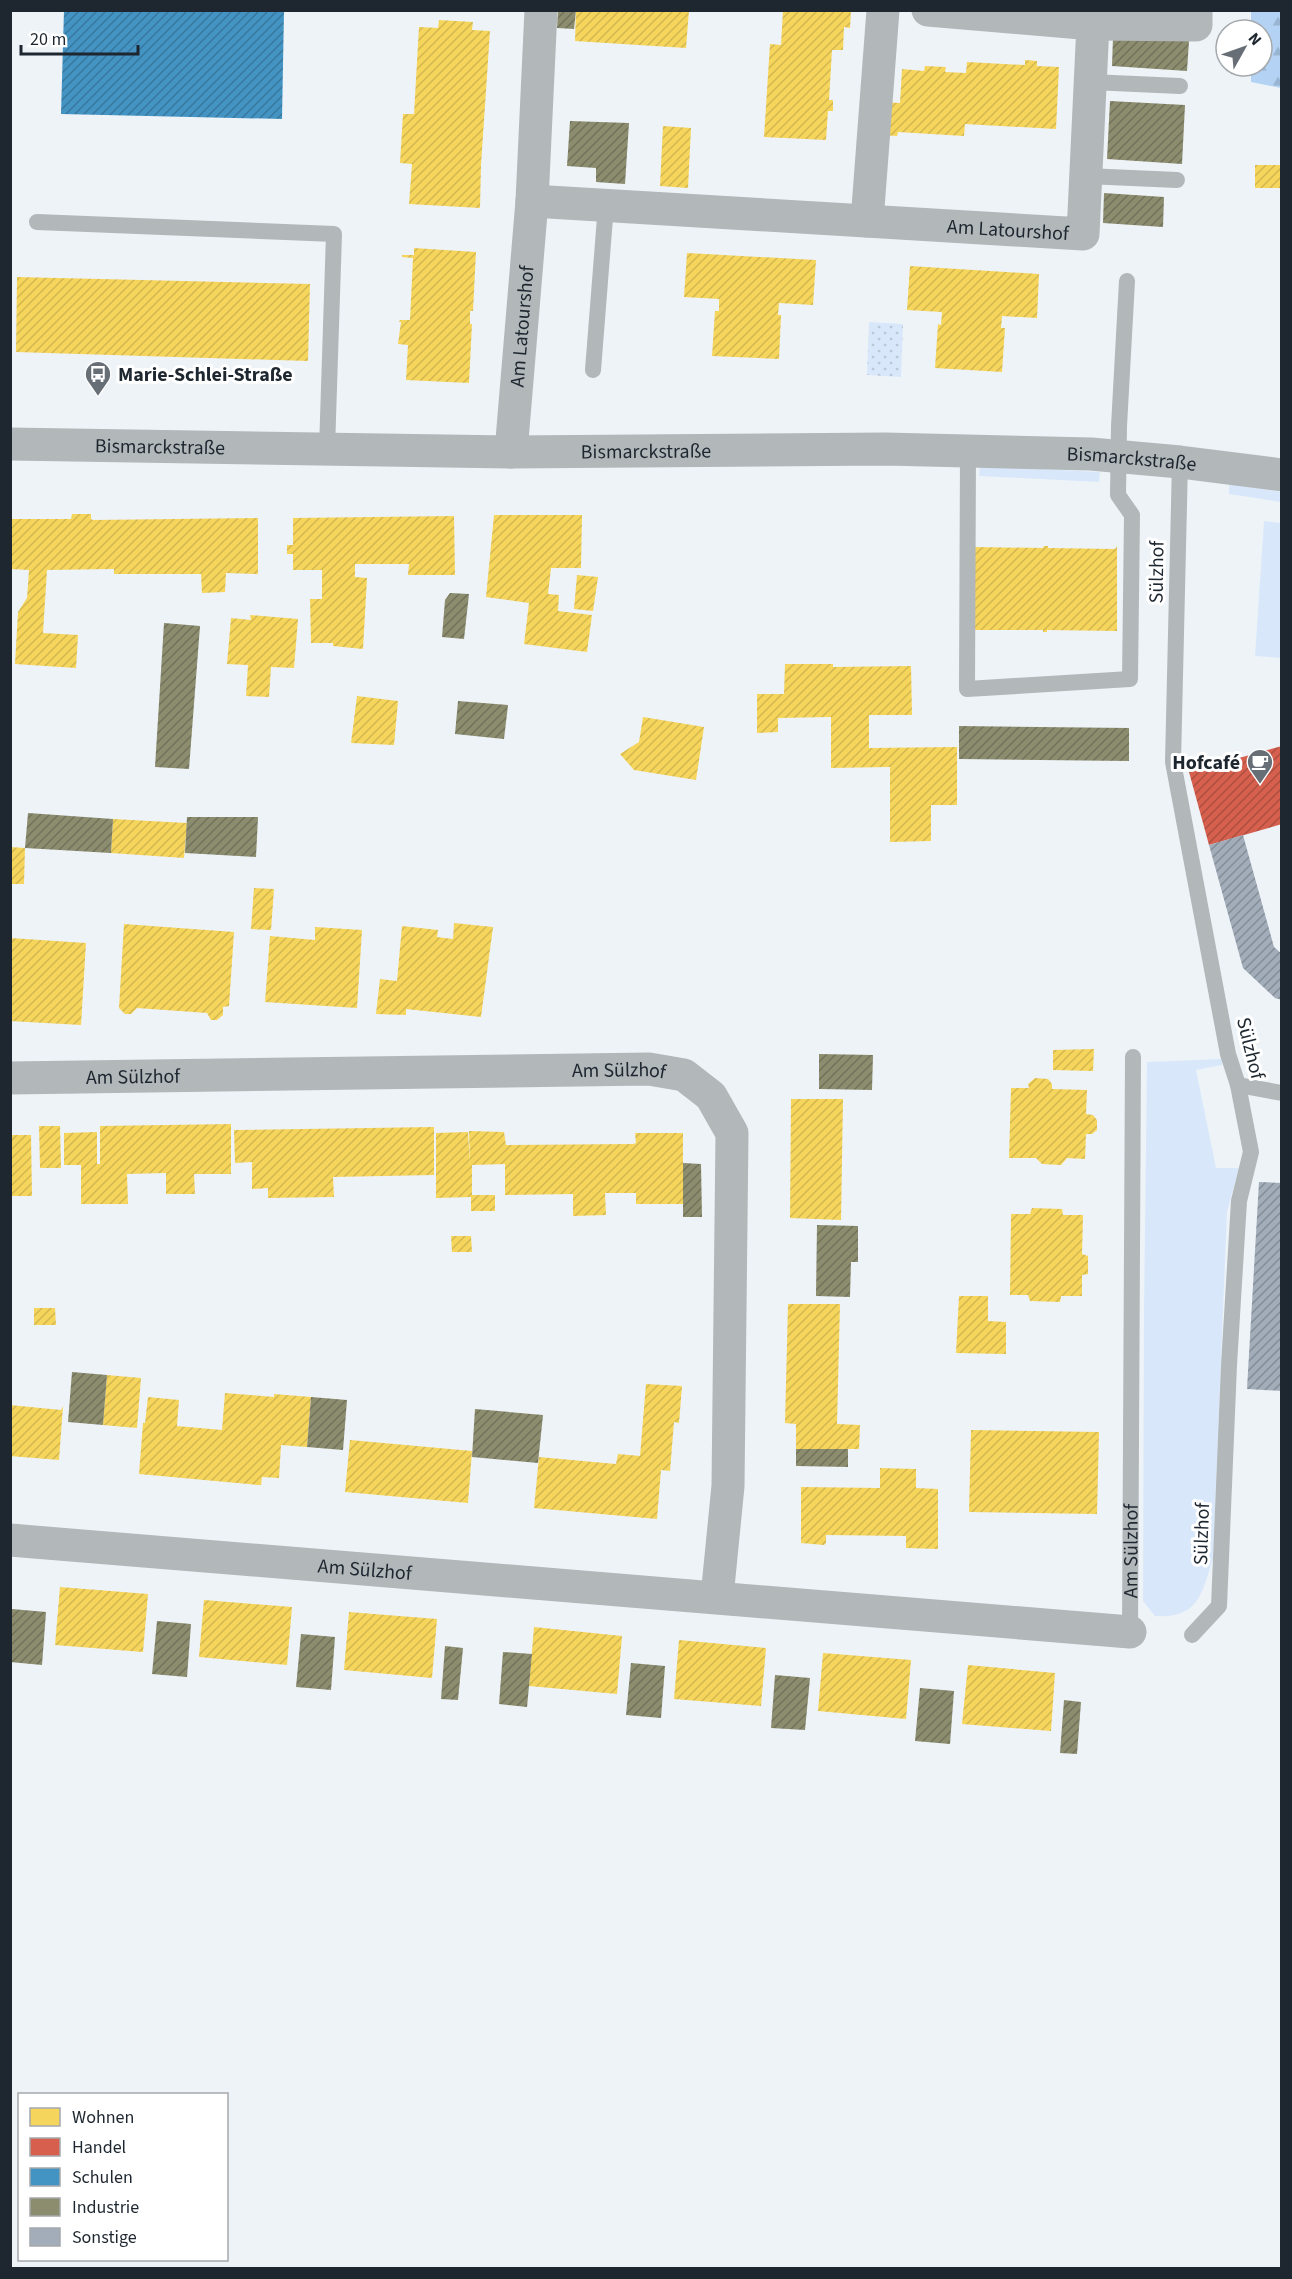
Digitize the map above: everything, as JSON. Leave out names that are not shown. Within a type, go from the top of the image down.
[{"type":"street","name":"Am Latourshof","points":[[511,452],[532,201],[541,10]]},
{"type":"street","points":[[867,220],[883,10]]},
{"type":"street","points":[[928,10],[1022,14],[1094,24],[1196,25],[1196,10]]},
{"type":"street","name":"Am Latourshof","points":[[532,201],[1083,234],[1094,24]]},
{"type":"street","name":"Bismarckstraße","points":[[10,444],[511,452],[875,449],[968,451],[1118,455],[1281,475]]},
{"type":"street","name":"Am Sülzhof","points":[[10,1078],[648,1069],[684,1075],[711,1096],[732,1133],[728,1486],[717,1598]]},
{"type":"street","name":"Am Sülzhof","points":[[10,1540],[1130,1632]]},
{"type":"lane","points":[[1091,82],[1180,86]]},
{"type":"lane","points":[[1086,176],[1177,180]]},
{"type":"lane","points":[[593,370],[606,205]]},
{"type":"lane","points":[[37,222],[334,234],[327,448]]},
{"type":"lane","points":[[968,451],[967,689],[1130,679],[1132,515],[1118,495],[1127,281]]},
{"type":"lane","name":"Sülzhof","points":[[1180,462],[1173,762],[1228,1054],[1238,1085],[1251,1152],[1239,1201],[1229,1365],[1219,1606],[1192,1635]]},
{"type":"lane","name":"Am Sülzhof","points":[[1130,1632],[1133,1057]]},
{"type":"lane","points":[[1238,1085],[1281,1093]]},
{"type":"shaded area","points":[[869,322],[903,324],[901,377],[867,375]]},
{"type":"shaded area","points":[[980,466],[1100,472],[1099,482],[979,476]]},
{"type":"shaded area","points":[[1229,484],[1281,492],[1281,502],[1229,494]]},
{"type":"shaded area","points":[[1264,521],[1281,523],[1281,658],[1255,656]]},
{"type":"shaded area","points":[[1222,1059],[1222,1065],[1196,1070],[1216,1168],[1239,1168],[1227,1212],[1213,1558],[1201,1593],[1190,1608],[1170,1616],[1155,1616],[1143,1601],[1147,1062]]},
{"type":"green space","points":[[1251,11],[1281,11],[1281,88],[1251,82],[1251,78],[1274,78],[1274,18],[1251,18]]},
{"type":"building: Wohnen","points":[[576,10],[689,10],[686,48],[575,41]]},
{"type":"building: Wohnen","points":[[783,10],[851,10],[850,28],[844,27],[843,50],[832,50],[829,100],[833,100],[833,111],[828,111],[826,140],[764,137],[770,44],[781,45]]},
{"type":"building: Wohnen","points":[[439,20],[473,22],[472,30],[490,31],[480,208],[409,204],[412,164],[400,163],[403,114],[414,114],[419,27],[438,28]]},
{"type":"building: Wohnen","points":[[1025,60],[1037,61],[1037,66],[1059,67],[1056,129],[965,124],[964,136],[898,132],[897,136],[881,135],[883,102],[900,103],[902,69],[924,71],[925,66],[946,67],[945,72],[966,73],[967,62],[1025,65]]},
{"type":"building: Wohnen","points":[[663,126],[691,128],[688,188],[660,186]]},
{"type":"building: Wohnen","points":[[1255,165],[1281,165],[1281,188],[1255,188]]},
{"type":"building: Wohnen","points":[[414,248],[476,252],[473,311],[470,311],[470,324],[472,324],[469,383],[406,380],[408,345],[398,344],[401,322],[399,322],[410,320],[413,258],[402,257],[402,255],[414,255]]},
{"type":"building: Wohnen","points":[[687,253],[816,260],[813,305],[779,303],[778,315],[781,315],[779,359],[712,356],[715,311],[719,311],[719,299],[684,297]]},
{"type":"building: Wohnen","points":[[910,266],[1039,274],[1037,318],[1002,316],[1001,328],[1005,328],[1002,372],[935,368],[938,324],[941,325],[942,312],[907,310]]},
{"type":"building: Wohnen","points":[[17,277],[310,284],[308,361],[16,352]]},
{"type":"building: Wohnen","points":[[72,514],[91,514],[93,520],[258,518],[258,574],[226,573],[225,592],[202,593],[201,574],[114,574],[114,569],[47,570],[43,633],[78,635],[76,668],[15,664],[18,612],[27,598],[29,570],[10,569],[10,519],[71,519]]},
{"type":"building: Wohnen","points":[[494,515],[582,515],[581,568],[551,568],[548,594],[559,595],[558,611],[592,615],[587,652],[524,644],[529,603],[486,597]]},
{"type":"building: Wohnen","points":[[454,516],[455,575],[408,575],[409,564],[355,564],[355,577],[367,578],[363,649],[333,646],[333,643],[311,643],[310,599],[322,599],[322,570],[293,570],[293,554],[287,554],[287,545],[293,545],[293,518]]},
{"type":"building: Wohnen","points":[[1044,546],[1048,548],[1115,549],[1117,546],[1117,631],[974,630],[974,547],[1043,548]]},
{"type":"building: Wohnen","points":[[577,575],[598,577],[593,611],[574,609]]},
{"type":"building: Wohnen","points":[[250,615],[298,619],[294,668],[271,667],[269,697],[246,696],[248,665],[227,664],[231,618],[251,620]]},
{"type":"building: Wohnen","points":[[785,664],[833,664],[833,667],[911,666],[912,715],[869,715],[869,748],[957,747],[957,805],[931,805],[931,841],[890,842],[890,767],[831,768],[831,717],[778,718],[778,732],[757,733],[757,694],[784,694]]},
{"type":"building: Wohnen","points":[[357,696],[398,701],[394,745],[351,743]]},
{"type":"building: Wohnen","points":[[643,717],[704,727],[696,780],[634,770],[620,754],[639,742]]},
{"type":"building: Wohnen","points":[[113,819],[187,823],[184,858],[111,853]]},
{"type":"building: Wohnen","points":[[10,847],[25,848],[24,884],[10,884]]},
{"type":"building: Wohnen","points":[[254,888],[274,889],[271,930],[251,929]]},
{"type":"building: Wohnen","points":[[454,923],[493,927],[481,1017],[406,1009],[406,1015],[376,1014],[380,979],[397,981],[402,926],[438,930],[437,937],[453,939]]},
{"type":"building: Wohnen","points":[[124,924],[234,932],[229,1006],[223,1007],[223,1015],[217,1020],[211,1020],[207,1013],[137,1008],[131,1014],[125,1014],[119,1008]]},
{"type":"building: Wohnen","points":[[315,927],[362,930],[357,1008],[265,1002],[270,936],[315,940]]},
{"type":"building: Wohnen","points":[[10,938],[86,943],[81,1025],[10,1021]]},
{"type":"building: Wohnen","points":[[1094,1049],[1093,1071],[1053,1070],[1053,1050]]},
{"type":"building: Wohnen","points":[[1035,1078],[1048,1079],[1052,1084],[1052,1089],[1087,1090],[1086,1114],[1093,1115],[1097,1120],[1097,1130],[1092,1134],[1086,1134],[1085,1159],[1067,1158],[1061,1165],[1042,1164],[1036,1158],[1009,1158],[1011,1088],[1029,1088],[1028,1084]]},
{"type":"building: Wohnen","points":[[791,1099],[843,1099],[841,1220],[790,1218]]},
{"type":"building: Wohnen","points":[[231,1124],[231,1174],[194,1174],[195,1194],[166,1194],[166,1173],[127,1174],[128,1204],[81,1204],[81,1165],[64,1165],[64,1133],[97,1132],[97,1164],[100,1164],[100,1126]]},
{"type":"building: Wohnen","points":[[39,1126],[60,1126],[61,1168],[40,1168]]},
{"type":"building: Wohnen","points":[[434,1127],[434,1175],[333,1177],[334,1197],[268,1198],[268,1188],[252,1189],[252,1162],[235,1163],[234,1130]]},
{"type":"building: Wohnen","points":[[469,1131],[504,1132],[506,1145],[633,1144],[636,1143],[635,1133],[683,1133],[683,1204],[636,1204],[636,1193],[605,1193],[606,1215],[573,1216],[573,1194],[505,1195],[505,1164],[472,1165],[472,1195],[495,1195],[495,1211],[471,1211],[471,1197],[436,1198],[436,1133],[468,1132],[470,1164]]},
{"type":"building: Wohnen","points":[[10,1135],[31,1135],[32,1196],[10,1196]]},
{"type":"building: Wohnen","points":[[1032,1208],[1062,1209],[1063,1215],[1083,1215],[1082,1254],[1088,1256],[1088,1274],[1082,1275],[1082,1296],[1061,1296],[1060,1302],[1030,1301],[1028,1295],[1010,1295],[1011,1214],[1030,1214]]},
{"type":"building: Wohnen","points":[[451,1236],[471,1236],[472,1252],[452,1252]]},
{"type":"building: Wohnen","points":[[959,1296],[988,1296],[988,1321],[1006,1322],[1006,1354],[956,1353]]},
{"type":"building: Wohnen","points":[[788,1304],[840,1304],[837,1424],[860,1425],[859,1449],[796,1449],[796,1424],[785,1423]]},
{"type":"building: Wohnen","points":[[34,1308],[55,1308],[56,1325],[34,1325]]},
{"type":"building: Wohnen","points":[[107,1375],[141,1378],[137,1428],[103,1425]]},
{"type":"building: Wohnen","points":[[646,1384],[682,1386],[679,1423],[674,1422],[670,1471],[661,1470],[657,1519],[534,1508],[539,1457],[616,1464],[618,1454],[640,1456]]},
{"type":"building: Wohnen","points":[[225,1393],[311,1397],[307,1447],[281,1445],[279,1478],[262,1477],[261,1485],[258,1485],[139,1474],[143,1423],[145,1423],[148,1397],[179,1400],[177,1426],[222,1430]]},
{"type":"building: Wohnen","points":[[10,1405],[61,1410],[63,1406],[59,1460],[10,1456]]},
{"type":"building: Wohnen","points":[[971,1430],[1099,1432],[1097,1514],[969,1512]]},
{"type":"building: Wohnen","points":[[350,1440],[472,1451],[468,1503],[345,1492]]},
{"type":"building: Wohnen","points":[[880,1468],[916,1469],[916,1488],[938,1489],[938,1549],[906,1548],[906,1536],[826,1535],[824,1545],[801,1543],[801,1487],[880,1488]]},
{"type":"building: Wohnen","points":[[60,1587],[148,1594],[143,1652],[55,1645]]},
{"type":"building: Wohnen","points":[[204,1600],[292,1607],[287,1665],[199,1657]]},
{"type":"building: Wohnen","points":[[349,1612],[437,1619],[432,1678],[344,1670]]},
{"type":"building: Wohnen","points":[[534,1627],[622,1636],[617,1694],[529,1686]]},
{"type":"building: Wohnen","points":[[679,1640],[766,1648],[761,1706],[674,1699]]},
{"type":"building: Wohnen","points":[[823,1653],[911,1660],[906,1719],[818,1711]]},
{"type":"building: Wohnen","points":[[968,1665],[1055,1673],[1051,1731],[962,1724]]},
{"type":"building: Handel","points":[[1282,746],[1282,824],[1209,845],[1189,772]]},
{"type":"building: Schulen","points":[[64,10],[284,10],[282,119],[61,114]]},
{"type":"building: Industrie","points":[[558,10],[576,10],[574,29],[557,28]]},
{"type":"building: Industrie","points":[[1113,37],[1189,41],[1187,71],[1112,66]]},
{"type":"building: Industrie","points":[[1110,101],[1185,105],[1182,164],[1107,159]]},
{"type":"building: Industrie","points":[[570,121],[629,123],[625,184],[596,182],[596,168],[567,166]]},
{"type":"building: Industrie","points":[[1104,193],[1164,197],[1163,227],[1103,223]]},
{"type":"building: Industrie","points":[[450,593],[469,594],[464,639],[442,637],[445,600]]},
{"type":"building: Industrie","points":[[164,623],[200,626],[189,769],[155,767]]},
{"type":"building: Industrie","points":[[458,701],[508,705],[504,739],[455,734]]},
{"type":"building: Industrie","points":[[959,726],[1129,728],[1129,761],[959,759]]},
{"type":"building: Industrie","points":[[28,813],[113,819],[111,853],[25,848]]},
{"type":"building: Industrie","points":[[187,817],[258,817],[256,857],[185,853]]},
{"type":"building: Industrie","points":[[819,1054],[873,1055],[872,1090],[819,1089]]},
{"type":"building: Industrie","points":[[683,1163],[701,1164],[702,1217],[683,1217]]},
{"type":"building: Industrie","points":[[817,1225],[858,1226],[858,1262],[851,1262],[850,1297],[816,1296]]},
{"type":"building: Industrie","points":[[72,1372],[107,1375],[103,1425],[68,1422]]},
{"type":"building: Industrie","points":[[311,1397],[347,1400],[343,1450],[307,1447]]},
{"type":"building: Industrie","points":[[475,1409],[543,1415],[538,1463],[472,1457]]},
{"type":"building: Industrie","points":[[796,1449],[848,1449],[848,1467],[796,1466]]},
{"type":"building: Industrie","points":[[12,1609],[46,1612],[42,1665],[10,1662]]},
{"type":"building: Industrie","points":[[157,1621],[191,1624],[187,1677],[152,1674]]},
{"type":"building: Industrie","points":[[301,1634],[335,1637],[331,1690],[296,1687]]},
{"type":"building: Industrie","points":[[445,1646],[463,1648],[458,1700],[441,1699]]},
{"type":"building: Industrie","points":[[503,1652],[532,1654],[527,1707],[499,1704]]},
{"type":"building: Industrie","points":[[631,1663],[665,1666],[661,1718],[626,1715]]},
{"type":"building: Industrie","points":[[775,1675],[810,1678],[805,1730],[771,1728]]},
{"type":"building: Industrie","points":[[920,1688],[954,1691],[950,1744],[915,1741]]},
{"type":"building: Industrie","points":[[1064,1700],[1081,1702],[1077,1754],[1060,1753]]},
{"type":"building: Sonstige","points":[[1243,835],[1274,947],[1282,954],[1282,1000],[1275,998],[1243,968],[1209,845]]},
{"type":"building: Sonstige","points":[[1259,1182],[1282,1183],[1282,1391],[1247,1389]]},
{"type":"place","name":"Marie-Schlei-Straße","points":[[98,397]]},
{"type":"place","name":"Hofcafé","points":[[1260,785]]}]
